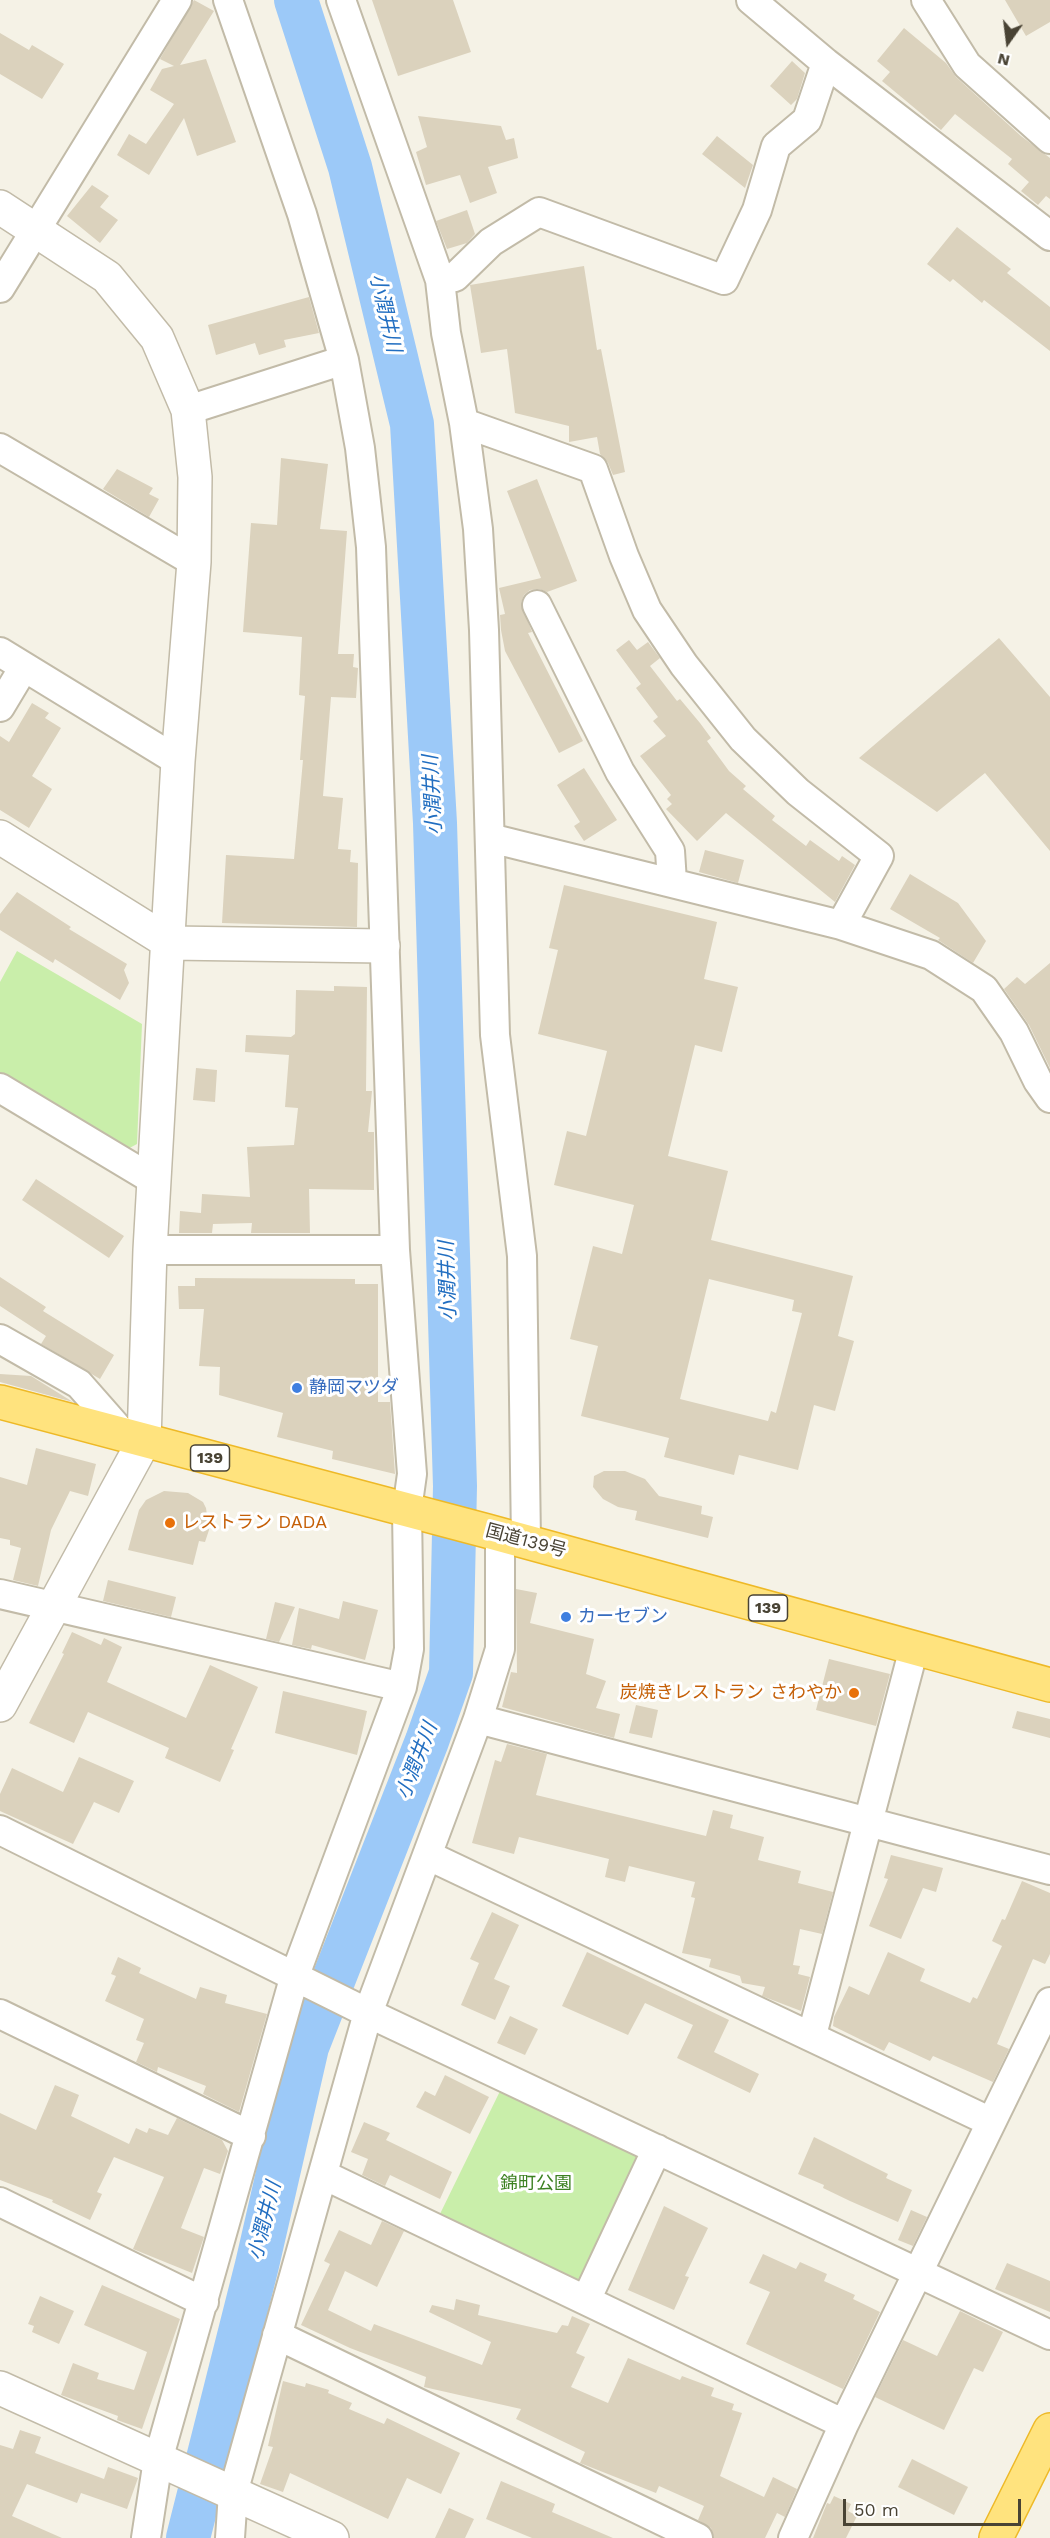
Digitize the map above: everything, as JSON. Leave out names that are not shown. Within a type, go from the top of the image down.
[{"type":"highway","name":"国道139号","points":[[0,1402],[504,1535],[914,1648],[1049,1678]]},
{"type":"highway","points":[[996,2538],[1050,2430]]},
{"type":"street","points":[[0,288],[177,0]]},
{"type":"street","points":[[146,2538],[158,2460],[295,1975],[402,1687],[409,1649],[412,1474],[395,1250],[382,946],[371,547],[360,448],[344,360],[302,214],[228,0]]},
{"type":"street","points":[[230,2538],[233,2493],[368,2013],[478,1719],[500,1649],[504,1535],[522,1256],[495,1035],[484,630],[478,529],[464,423],[446,333],[440,280],[340,0]]},
{"type":"street","points":[[751,0],[826,63],[1050,236]]},
{"type":"street","points":[[926,0],[967,65],[1050,139]]},
{"type":"street","points":[[440,280],[455,277],[491,242],[540,212],[724,279],[757,210],[776,146],[807,120],[826,63]]},
{"type":"street","points":[[0,207],[106,277],[157,338],[188,410],[195,477],[194,562],[178,761],[170,943],[155,1181],[133,1437],[54,1609],[0,1705]]},
{"type":"street","points":[[188,410],[344,360]]},
{"type":"street","points":[[464,423],[593,469],[624,556],[647,610],[684,665],[743,739],[798,792],[879,856],[841,925]]},
{"type":"street","points":[[0,448],[194,562]]},
{"type":"street","points":[[537,605],[620,772],[670,851],[672,882]]},
{"type":"street","points":[[0,652],[178,761]]},
{"type":"street","points":[[0,707],[24,666]]},
{"type":"street","points":[[0,837],[170,943],[382,946]]},
{"type":"street","points":[[490,838],[841,925],[931,955],[984,989],[1046,1084]]},
{"type":"street","points":[[0,1088],[155,1181]]},
{"type":"street","points":[[150,1250],[395,1250]]},
{"type":"street","points":[[0,1339],[79,1384],[133,1437]]},
{"type":"street","points":[[0,1594],[54,1609],[402,1687]]},
{"type":"street","points":[[812,2035],[914,1648]]},
{"type":"street","points":[[478,1719],[1050,1870]]},
{"type":"street","points":[[0,1830],[368,2013],[1050,2335]]},
{"type":"street","points":[[427,1855],[812,2035],[991,2122]]},
{"type":"street","points":[[793,2538],[844,2424],[1050,2002]]},
{"type":"street","points":[[0,2014],[251,2136]]},
{"type":"street","points":[[586,2300],[657,2149]]},
{"type":"street","points":[[324,2175],[844,2424]]},
{"type":"street","points":[[0,2202],[204,2302]]},
{"type":"street","points":[[276,2335],[698,2538]]},
{"type":"street","points":[[0,2388],[332,2538]]},
{"type":"green space","points":[[17,951],[142,1024],[137,1144],[122,1152],[0,1074],[0,982]]},
{"type":"green space","name":"錦町公園","points":[[502,2087],[640,2154],[586,2282],[576,2285],[438,2218]]},
{"type":"building","points":[[194,0],[214,11],[180,65],[206,59],[236,142],[197,156],[184,118],[149,175],[117,155],[129,134],[146,144],[174,104],[150,90],[162,69],[174,66],[160,59]]},
{"type":"building","points":[[372,0],[453,0],[471,52],[398,76]]},
{"type":"building","points":[[1005,0],[1050,0],[1050,22],[1026,36]]},
{"type":"building","points":[[904,28],[946,63],[956,77],[1021,136],[1050,158],[1050,199],[1046,196],[1038,205],[1021,191],[1029,182],[1008,164],[1012,159],[955,114],[941,130],[882,81],[890,72],[877,61]]},
{"type":"building","points":[[0,33],[29,50],[32,45],[64,64],[42,99],[0,74]]},
{"type":"building","points":[[792,61],[805,73],[797,99],[791,105],[770,86]]},
{"type":"building","points":[[418,116],[501,126],[506,140],[514,138],[518,158],[488,167],[497,193],[470,203],[460,175],[426,185],[416,152],[427,147]]},
{"type":"building","points":[[717,136],[753,165],[745,188],[702,154]]},
{"type":"building","points":[[92,185],[109,196],[100,207],[118,220],[100,243],[67,216]]},
{"type":"building","points":[[467,210],[475,234],[467,243],[447,249],[436,221]]},
{"type":"building","points":[[957,227],[1011,269],[1007,273],[1050,307],[1050,351],[984,300],[982,303],[953,279],[950,282],[927,264]]},
{"type":"building","points":[[584,266],[597,350],[601,349],[625,472],[613,475],[608,463],[600,454],[597,437],[569,442],[569,426],[515,413],[507,349],[481,353],[470,285]]},
{"type":"building","points":[[309,297],[319,333],[284,340],[286,347],[259,355],[255,343],[216,355],[208,325]]},
{"type":"building","points":[[281,458],[328,464],[320,529],[347,531],[338,654],[354,654],[353,667],[358,668],[356,698],[331,697],[323,796],[343,798],[338,849],[351,850],[350,862],[358,863],[357,927],[222,923],[226,855],[294,859],[303,760],[300,760],[305,696],[299,695],[302,637],[243,632],[251,523],[277,525]]},
{"type":"building","points":[[117,469],[153,488],[149,494],[159,499],[149,517],[103,489]]},
{"type":"building","points":[[537,479],[577,581],[547,592],[539,589],[530,590],[524,595],[521,603],[532,632],[528,633],[583,741],[559,753],[505,651],[501,630],[500,615],[505,614],[499,588],[541,578],[507,491]]},
{"type":"building","points":[[999,638],[1050,697],[1050,851],[985,773],[937,812],[859,758]]},
{"type":"building","points":[[629,640],[637,650],[648,642],[660,658],[650,666],[677,701],[680,699],[700,723],[711,738],[707,741],[729,771],[746,786],[743,789],[775,816],[772,820],[806,846],[810,840],[839,861],[842,856],[855,865],[835,902],[726,813],[697,841],[666,809],[672,804],[667,799],[671,795],[640,756],[666,736],[653,721],[658,717],[636,688],[641,684],[616,650]]},
{"type":"building","points":[[32,703],[49,713],[45,718],[61,728],[32,776],[52,789],[29,828],[0,810],[0,736],[9,742]]},
{"type":"building","points":[[584,768],[617,820],[584,841],[574,826],[580,822],[557,785]]},
{"type":"building","points":[[705,850],[744,860],[738,883],[699,872]]},
{"type":"building","points":[[910,874],[958,903],[986,941],[973,963],[938,940],[940,938],[890,909]]},
{"type":"building","points":[[564,885],[717,922],[704,979],[738,987],[722,1052],[695,1045],[668,1156],[728,1171],[711,1240],[853,1276],[838,1336],[854,1341],[835,1411],[814,1405],[798,1470],[739,1455],[734,1475],[664,1457],[669,1438],[581,1416],[598,1346],[570,1339],[593,1246],[622,1254],[634,1205],[554,1185],[567,1131],[586,1136],[607,1051],[538,1034],[558,950],[549,948]],"holes":[[[709,1279],[794,1300],[792,1311],[802,1313],[776,1413],[771,1411],[768,1421],[680,1399]]]},
{"type":"building","points":[[17,892],[71,927],[69,929],[127,964],[124,970],[129,983],[120,1000],[55,959],[53,963],[0,930],[0,914]]},
{"type":"building","points":[[1050,963],[1050,1068],[1029,1025],[1004,989],[1017,977],[1025,984]]},
{"type":"building","points":[[334,986],[367,987],[366,1091],[372,1091],[368,1132],[374,1132],[374,1190],[309,1189],[310,1233],[251,1233],[252,1223],[213,1224],[212,1233],[179,1233],[180,1211],[201,1213],[202,1194],[250,1197],[247,1147],[294,1145],[298,1108],[285,1107],[289,1055],[245,1052],[246,1035],[291,1037],[295,1034],[296,990],[334,991]]},
{"type":"building","points":[[196,1068],[217,1070],[215,1102],[193,1100]]},
{"type":"building","points":[[36,1179],[124,1236],[109,1258],[22,1200]]},
{"type":"building","points":[[0,1277],[46,1307],[43,1311],[114,1355],[100,1379],[41,1344],[46,1336],[0,1306]]},
{"type":"building","points":[[195,1278],[355,1279],[355,1284],[378,1284],[378,1402],[390,1402],[395,1474],[332,1459],[333,1451],[277,1437],[283,1413],[219,1395],[220,1367],[199,1366],[204,1309],[179,1309],[178,1286],[195,1286]]},
{"type":"building","points":[[0,1374],[31,1376],[73,1402],[0,1382]]},
{"type":"building","points":[[36,1448],[96,1464],[88,1496],[70,1491],[51,1530],[38,1586],[13,1580],[21,1548],[10,1545],[10,1540],[0,1538],[0,1477],[27,1485]]},
{"type":"building","points":[[604,1471],[625,1471],[645,1479],[659,1496],[702,1506],[701,1514],[713,1517],[708,1538],[635,1520],[637,1511],[618,1507],[603,1499],[593,1487],[594,1476]]},
{"type":"building","points":[[164,1491],[188,1493],[203,1502],[206,1508],[209,1530],[205,1542],[199,1541],[193,1565],[128,1550],[139,1510],[146,1500]]},
{"type":"building","points":[[108,1580],[176,1597],[171,1617],[103,1601]]},
{"type":"building","points":[[516,1589],[537,1593],[530,1623],[594,1639],[586,1674],[606,1681],[596,1708],[620,1714],[614,1738],[502,1707],[511,1672],[517,1673]]},
{"type":"building","points":[[343,1601],[378,1610],[365,1660],[312,1645],[311,1649],[292,1645],[299,1608],[339,1619]]},
{"type":"building","points":[[275,1602],[295,1607],[279,1642],[266,1639]]},
{"type":"building","points":[[72,1632],[101,1645],[104,1638],[122,1647],[107,1682],[186,1718],[210,1665],[258,1687],[231,1749],[234,1750],[220,1782],[165,1758],[169,1748],[88,1712],[74,1743],[29,1723],[64,1654],[62,1653]]},
{"type":"building","name":"炭焼きレストラン さわやか","points":[[829,1659],[890,1674],[876,1726],[816,1710]]},
{"type":"building","points":[[283,1691],[367,1711],[357,1755],[275,1733]]},
{"type":"building","points":[[636,1705],[658,1710],[652,1738],[629,1733]]},
{"type":"building","points":[[1017,1711],[1050,1719],[1050,1738],[1012,1728]]},
{"type":"building","points":[[507,1744],[547,1754],[536,1795],[706,1836],[713,1810],[733,1815],[730,1828],[764,1837],[758,1860],[801,1871],[798,1883],[833,1892],[822,1934],[800,1929],[793,1965],[800,1966],[798,1974],[810,1977],[801,2011],[762,1996],[765,1987],[742,1983],[740,1976],[709,1967],[711,1959],[682,1953],[695,1898],[691,1897],[695,1882],[629,1866],[625,1882],[605,1877],[609,1859],[519,1837],[514,1854],[472,1843],[495,1760],[501,1762]]},
{"type":"building","points":[[79,1757],[134,1781],[119,1813],[94,1802],[73,1844],[0,1811],[0,1794],[12,1768],[63,1792]]},
{"type":"building","points":[[891,1855],[943,1868],[936,1892],[923,1888],[901,1939],[869,1926],[888,1879],[884,1878]]},
{"type":"building","points":[[1022,1881],[1050,1893],[1050,1954],[1045,1964],[1033,1959],[997,2044],[1009,2049],[993,2082],[933,2056],[930,2061],[889,2042],[884,2051],[833,2026],[834,2017],[849,1986],[869,1995],[888,1952],[925,1969],[920,1981],[970,2003],[973,1997],[977,1999],[1002,1946],[992,1941],[1002,1919],[1005,1920]]},
{"type":"building","points":[[492,1912],[519,1925],[494,1979],[510,1986],[495,2020],[461,2005],[479,1963],[470,1959]]},
{"type":"building","points":[[587,1952],[729,2020],[714,2052],[759,2074],[750,2093],[677,2058],[693,2025],[645,2003],[628,2035],[562,2006]]},
{"type":"building","points":[[118,1957],[141,1968],[139,1973],[196,1999],[200,1987],[227,1995],[225,2003],[267,2014],[239,2112],[203,2094],[206,2086],[158,2067],[157,2072],[136,2062],[144,2043],[136,2040],[144,2019],[105,2001],[116,1976],[111,1974]]},
{"type":"building","points":[[510,2016],[538,2029],[525,2055],[497,2043]]},
{"type":"building","points":[[445,2075],[489,2097],[470,2134],[416,2107],[425,2091],[435,2096]]},
{"type":"building","points":[[55,2085],[79,2095],[71,2116],[129,2144],[136,2128],[147,2133],[149,2128],[168,2135],[177,2118],[222,2140],[228,2151],[220,2174],[204,2168],[181,2228],[204,2237],[192,2273],[133,2249],[164,2177],[114,2157],[97,2192],[102,2194],[90,2220],[52,2202],[53,2200],[0,2180],[0,2113],[36,2130]]},
{"type":"building","points":[[364,2122],[390,2133],[386,2140],[452,2172],[440,2199],[390,2175],[385,2186],[362,2175],[368,2159],[351,2152]]},
{"type":"building","points":[[814,2137],[888,2174],[886,2178],[912,2190],[898,2222],[850,2201],[823,2188],[824,2185],[798,2174]]},
{"type":"building","points":[[664,2206],[708,2228],[685,2276],[689,2277],[674,2310],[628,2290]]},
{"type":"building","points":[[911,2210],[927,2217],[913,2246],[898,2240]]},
{"type":"building","points":[[382,2221],[404,2231],[377,2287],[345,2271],[328,2310],[371,2331],[374,2324],[482,2365],[491,2342],[429,2312],[432,2305],[454,2310],[456,2299],[480,2305],[478,2315],[557,2333],[562,2325],[568,2326],[572,2316],[590,2324],[576,2353],[585,2357],[571,2387],[608,2403],[628,2358],[680,2380],[682,2376],[714,2388],[711,2396],[734,2404],[732,2410],[742,2413],[720,2476],[764,2497],[773,2477],[797,2489],[785,2517],[777,2513],[765,2538],[714,2538],[711,2528],[698,2520],[704,2506],[659,2486],[656,2493],[580,2463],[585,2452],[516,2419],[521,2409],[424,2387],[426,2377],[350,2348],[301,2325],[330,2264],[324,2261],[339,2230],[371,2245]]},
{"type":"building","points":[[763,2254],[796,2269],[800,2262],[827,2274],[824,2281],[855,2295],[853,2299],[880,2312],[843,2389],[746,2344],[770,2292],[749,2283]]},
{"type":"building","points":[[1007,2263],[1050,2281],[1050,2312],[995,2289]]},
{"type":"building","points":[[102,2285],[180,2319],[142,2429],[117,2420],[118,2416],[61,2395],[73,2363],[99,2373],[97,2379],[134,2390],[147,2352],[84,2325]]},
{"type":"building","points":[[40,2296],[74,2311],[59,2344],[32,2332],[34,2326],[28,2324]]},
{"type":"building","points":[[960,2311],[1003,2332],[983,2372],[974,2368],[944,2430],[875,2397],[903,2340],[937,2356]]},
{"type":"building","points":[[283,2381],[305,2387],[306,2383],[329,2390],[328,2393],[352,2403],[349,2409],[384,2424],[387,2418],[460,2453],[441,2494],[407,2478],[388,2519],[290,2473],[283,2492],[260,2484],[273,2447],[268,2446]]},
{"type":"building","points":[[20,2430],[41,2437],[35,2453],[104,2479],[108,2467],[138,2478],[127,2509],[81,2493],[77,2503],[27,2484],[12,2516],[62,2538],[0,2538],[0,2445],[13,2449]]},
{"type":"building","points":[[912,2459],[968,2487],[954,2515],[898,2487]]},
{"type":"building","points":[[501,2481],[555,2504],[552,2512],[613,2538],[532,2538],[486,2519]]},
{"type":"building","points":[[834,2496],[851,2504],[848,2511],[857,2516],[846,2538],[813,2538],[827,2503],[830,2504]]},
{"type":"building","points":[[449,2508],[474,2519],[465,2538],[435,2538]]},
{"type":"waterway","name":"小潤井川","points":[[188,2538],[257,2265],[307,2047],[427,1741],[451,1673],[455,1486],[435,823],[412,424],[350,167],[296,0]]},
{"type":"place","name":"静岡マツダ","points":[[297,1388]]},
{"type":"place","name":"レストラン DADA","points":[[170,1523]]},
{"type":"place","name":"カーセブン","points":[[566,1617]]},
{"type":"place","name":"炭焼きレストラン さわやか","points":[[854,1693]]}]
